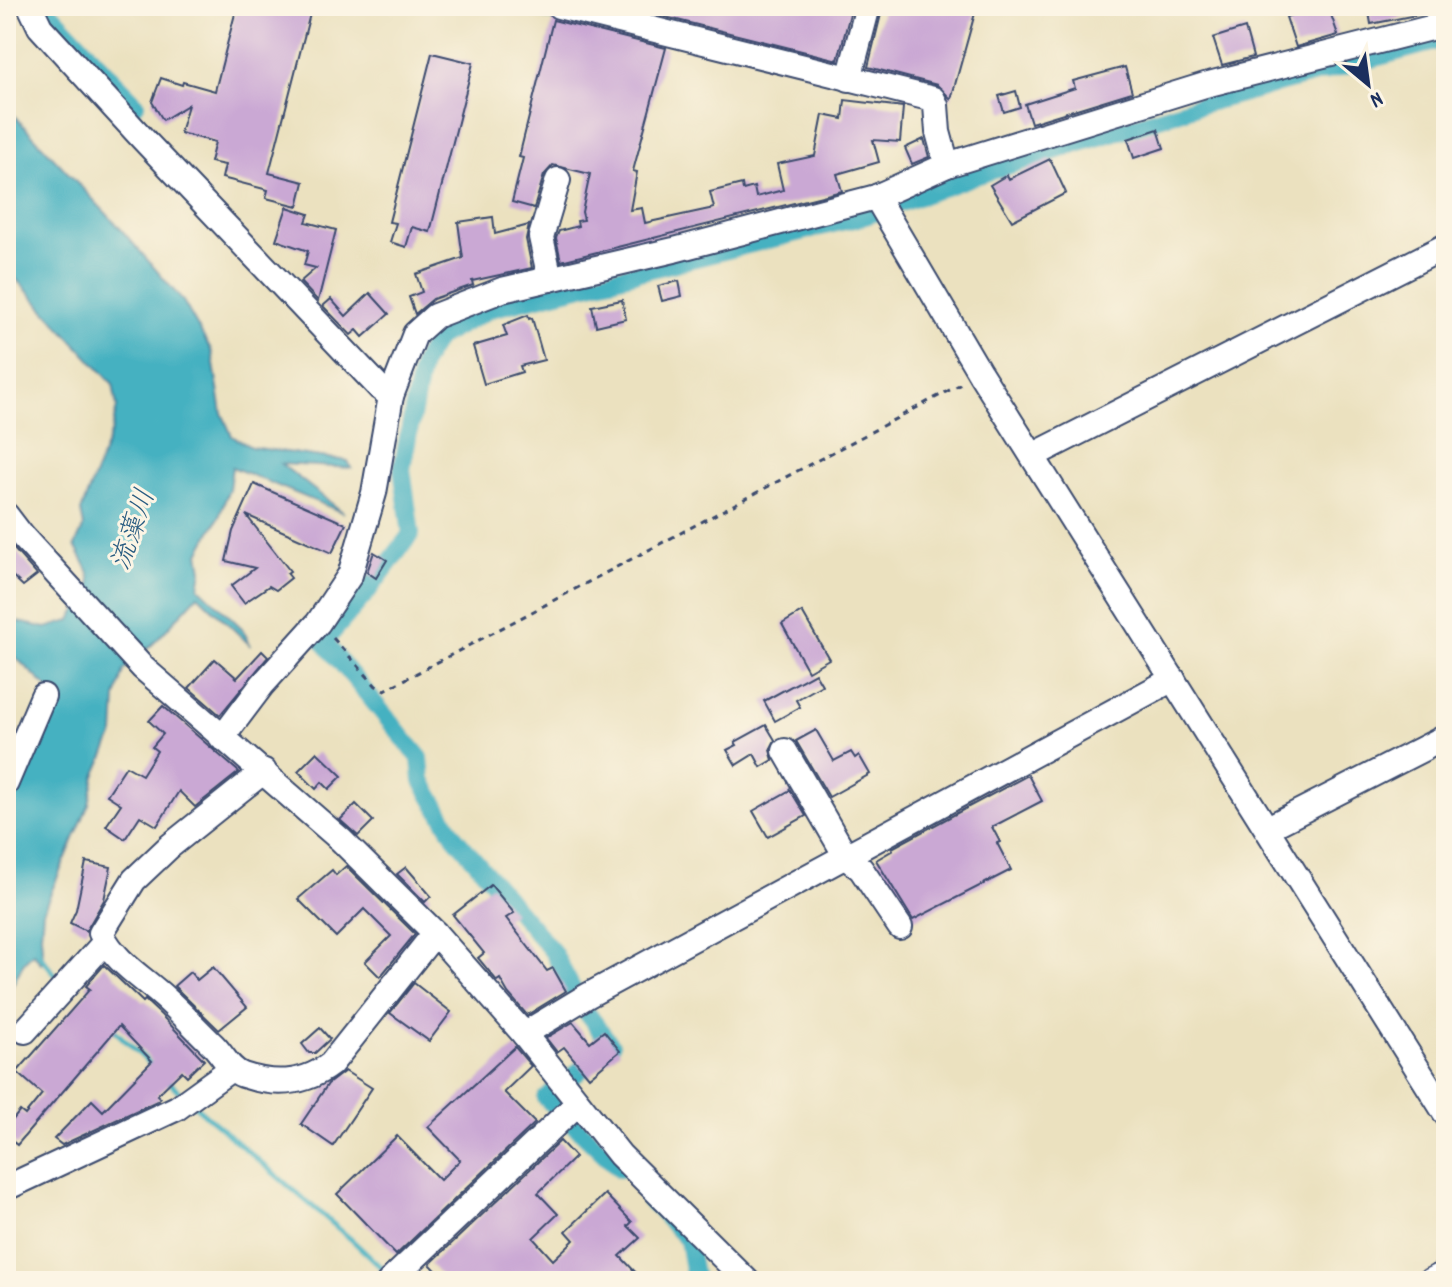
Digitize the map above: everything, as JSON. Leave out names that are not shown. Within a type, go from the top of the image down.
[{"type":"street","points":[[30,6],[40,27],[132,128],[391,396]]},
{"type":"street","points":[[559,6],[933,99],[947,165]]},
{"type":"street","points":[[849,79],[868,6]]},
{"type":"street","points":[[222,738],[262,685],[318,623],[350,575],[374,493],[391,396],[415,334],[435,316],[502,290],[880,206],[947,165],[1205,85],[1446,24]]},
{"type":"street","points":[[550,279],[541,237],[558,180]]},
{"type":"street","points":[[880,206],[980,373],[1446,1114]]},
{"type":"street","points":[[1034,455],[1446,246]]},
{"type":"street","points":[[6,515],[143,668],[341,840],[435,933],[524,1034],[620,1155],[747,1281]]},
{"type":"street","points":[[524,1034],[1173,679]]},
{"type":"street","points":[[6,783],[43,696]]},
{"type":"street","points":[[1268,828],[1446,737]]},
{"type":"street","points":[[785,751],[847,858],[861,869],[900,927]]},
{"type":"street","points":[[264,771],[170,846],[134,880],[101,933],[109,951],[166,999],[219,1051],[231,1069],[265,1081],[295,1082],[317,1075],[331,1064],[435,933]]},
{"type":"street","points":[[25,1031],[105,942]]},
{"type":"street","points":[[6,1188],[187,1102],[231,1069]]},
{"type":"street","points":[[393,1278],[575,1101]]},
{"type":"street","points":[[1430,1281],[1446,1273]]},
{"type":"path","points":[[338,643],[376,686],[385,690],[980,373]]},
{"type":"water","name":"流藻川","points":[[6,107],[119,227],[183,301],[212,352],[222,413],[232,436],[251,447],[348,461],[351,468],[281,464],[344,513],[232,467],[229,489],[219,517],[199,553],[202,571],[199,587],[242,628],[251,646],[198,595],[156,641],[124,670],[116,698],[114,734],[95,776],[89,804],[43,911],[43,960],[41,963],[33,953],[24,962],[6,998],[6,813],[39,734],[52,692],[6,648],[6,619],[46,628],[70,621],[89,591],[90,577],[75,546],[84,526],[81,511],[112,430],[117,407],[113,384],[6,268]]},
{"type":"building","points":[[237,6],[312,6],[269,173],[304,182],[298,206],[266,198],[268,190],[222,178],[225,165],[210,162],[215,142],[180,133],[188,105],[163,120],[152,102],[161,78],[215,91]]},
{"type":"building","points":[[621,6],[852,6],[838,60]]},
{"type":"building","points":[[883,6],[977,6],[951,99],[937,85],[868,67]]},
{"type":"building","points":[[1328,6],[1338,35],[1296,47],[1286,17],[1309,8],[1310,12]]},
{"type":"building","points":[[1368,6],[1446,6],[1446,9],[1371,24]]},
{"type":"building","points":[[553,20],[666,48],[633,171],[637,172],[630,210],[642,208],[645,223],[714,208],[710,192],[742,184],[743,190],[754,187],[756,197],[783,190],[777,164],[815,156],[823,115],[843,119],[845,100],[903,107],[900,142],[873,140],[879,162],[837,174],[842,191],[561,261],[556,238],[559,231],[578,226],[577,221],[584,220],[582,212],[590,174],[553,165],[544,175],[534,208],[512,202],[523,158],[519,157]]},
{"type":"building","points":[[1245,28],[1253,57],[1222,65],[1213,38]]},
{"type":"building","points":[[432,53],[473,63],[430,232],[412,227],[406,247],[390,242],[396,223],[389,222]]},
{"type":"building","points":[[1125,67],[1132,92],[1031,123],[1025,104],[1075,88],[1073,81]]},
{"type":"building","points":[[1016,91],[1020,107],[1004,112],[999,96]]},
{"type":"building","points":[[1158,129],[1164,148],[1134,158],[1128,139]]},
{"type":"building","points":[[924,139],[929,157],[912,164],[905,148]]},
{"type":"building","points":[[1050,159],[1066,193],[1012,221],[990,185],[1007,175],[1009,179]]},
{"type":"building","points":[[287,207],[309,214],[306,222],[336,230],[318,301],[300,282],[316,268],[304,265],[308,251],[276,240]]},
{"type":"building","points":[[493,217],[495,234],[529,225],[526,239],[532,268],[472,281],[473,285],[433,299],[415,314],[409,297],[422,292],[416,274],[463,258],[458,222]]},
{"type":"building","points":[[679,281],[682,296],[662,301],[658,286]]},
{"type":"building","points":[[370,293],[389,314],[363,337],[357,330],[351,335],[323,306],[331,299],[346,316]]},
{"type":"building","points":[[622,300],[626,319],[596,326],[592,306]]},
{"type":"building","points":[[528,315],[529,319],[532,318],[544,360],[520,366],[522,372],[484,384],[473,346],[507,336],[503,325]]},
{"type":"building","points":[[254,484],[346,524],[332,553],[246,515],[290,571],[287,573],[291,578],[276,590],[269,586],[244,603],[231,586],[255,568],[226,561],[233,531]]},
{"type":"building","points":[[6,540],[37,575],[23,586],[6,570]]},
{"type":"building","points":[[374,552],[387,560],[376,578],[367,572]]},
{"type":"building","points":[[802,612],[829,659],[808,671],[782,624]]},
{"type":"building","points":[[262,651],[268,657],[220,715],[189,688],[215,659],[237,678]]},
{"type":"building","points":[[815,673],[822,685],[796,700],[800,707],[775,721],[764,701]]},
{"type":"building","points":[[163,706],[239,772],[195,807],[179,791],[157,826],[140,816],[125,839],[106,826],[121,804],[107,795],[126,766],[142,775],[157,751],[152,747],[163,734],[149,721]]},
{"type":"building","points":[[766,725],[775,740],[770,750],[773,760],[761,767],[754,754],[736,765],[727,750],[737,745],[735,742]]},
{"type":"building","points":[[816,730],[834,761],[851,752],[855,758],[859,755],[870,774],[829,797],[796,741]]},
{"type":"building","points":[[317,752],[342,776],[329,789],[322,782],[316,789],[298,771]]},
{"type":"building","points":[[1028,775],[1042,801],[992,827],[1011,870],[913,920],[876,860],[892,848]]},
{"type":"building","points":[[789,788],[806,816],[768,837],[753,811]]},
{"type":"building","points":[[356,804],[373,821],[358,836],[340,820]]},
{"type":"building","points":[[86,862],[111,867],[104,900],[86,931],[70,923],[76,910]]},
{"type":"building","points":[[346,866],[415,934],[380,977],[365,962],[391,936],[364,909],[336,937],[298,899],[332,870],[336,875]]},
{"type":"building","points":[[406,867],[431,896],[425,902],[397,874]]},
{"type":"building","points":[[491,885],[514,913],[506,918],[547,971],[553,968],[566,991],[527,1015],[500,979],[497,981],[478,958],[484,953],[453,915]]},
{"type":"building","points":[[104,965],[161,1015],[204,1060],[187,1076],[182,1071],[157,1095],[160,1098],[157,1101],[62,1145],[54,1139],[92,1100],[103,1111],[152,1061],[119,1026],[17,1145],[6,1136],[6,1128],[20,1111],[25,1115],[42,1094],[17,1072],[90,989],[86,986]]},
{"type":"building","points":[[213,967],[247,1007],[219,1030],[174,986],[190,972],[197,980]]},
{"type":"building","points":[[414,983],[451,1012],[429,1041],[390,1013]]},
{"type":"building","points":[[573,1022],[590,1042],[604,1031],[620,1051],[589,1077],[564,1047],[557,1052],[546,1038]]},
{"type":"building","points":[[320,1028],[330,1039],[315,1053],[309,1053],[302,1044]]},
{"type":"building","points":[[515,1047],[531,1066],[504,1092],[535,1123],[396,1255],[337,1194],[397,1136],[440,1180],[460,1160],[428,1127]]},
{"type":"building","points":[[345,1071],[372,1088],[333,1146],[301,1124],[328,1084]]},
{"type":"building","points":[[560,1141],[575,1157],[538,1193],[558,1214],[533,1238],[553,1260],[574,1240],[566,1231],[605,1194],[632,1222],[628,1226],[640,1238],[620,1256],[644,1281],[446,1281],[430,1264]]},
{"type":"waterway","points":[[44,6],[136,104]]},
{"type":"waterway","points":[[529,6],[569,16]]},
{"type":"waterway","points":[[620,1169],[546,1098],[611,1045],[581,1005],[553,952],[455,837],[422,781],[420,758],[324,642],[411,534],[402,469],[422,364],[437,338],[490,309],[865,216],[969,178],[1207,103],[1446,39]]},
{"type":"waterway","points":[[40,955],[61,982]]},
{"type":"waterway","points":[[110,1026],[152,1066]]},
{"type":"waterway","points":[[165,1078],[184,1096]]},
{"type":"waterway","points":[[195,1106],[389,1275]]},
{"type":"waterway","points":[[649,1199],[688,1240],[695,1281]]}]
